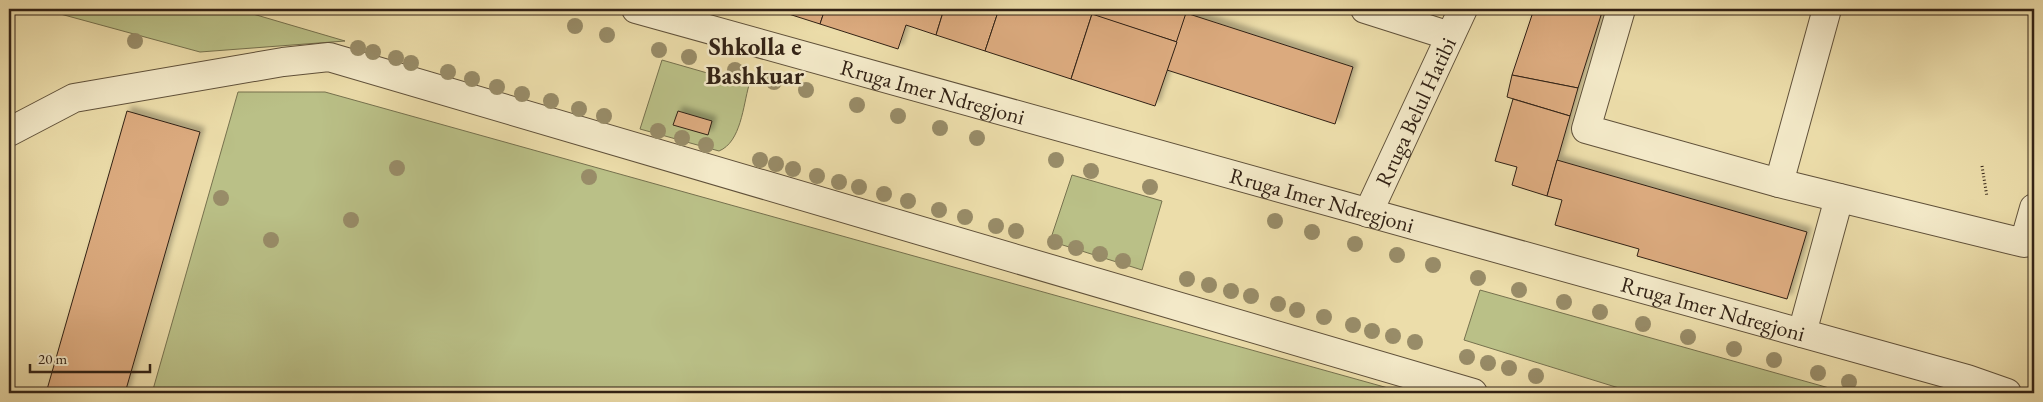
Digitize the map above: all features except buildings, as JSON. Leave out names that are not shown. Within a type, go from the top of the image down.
[{"type":"street","name":"Rruga Imer Ndregjoni","points":[[636,9],[712,19],[1368,213],[1802,333],[1968,380],[2007,393]]},
{"type":"street","points":[[1365,9],[1450,36]]},
{"type":"street","name":"Rruga Belul Hatibi","points":[[1368,213],[1462,9]]},
{"type":"street","points":[[1621,9],[1586,129],[1838,198],[2024,243],[2034,208]]},
{"type":"street","points":[[1779,182],[1827,9]]},
{"type":"street","points":[[9,132],[74,98],[283,62],[329,57],[1473,393]]},
{"type":"street","points":[[1802,333],[1838,198]]},
{"type":"green space","points":[[42,9],[236,9],[345,41],[200,52]]},
{"type":"green space","points":[[662,60],[749,85],[737,132],[732,140],[719,151],[640,129]]},
{"type":"green space","points":[[238,92],[325,92],[1406,393],[152,393]]},
{"type":"green space","points":[[1072,175],[1162,201],[1142,270],[1050,241]]},
{"type":"green space","points":[[1480,290],[1847,393],[1635,393],[1464,340]]},
{"type":"district","name":"Shkolla e Bashkuar","points":[[755,60]]}]
